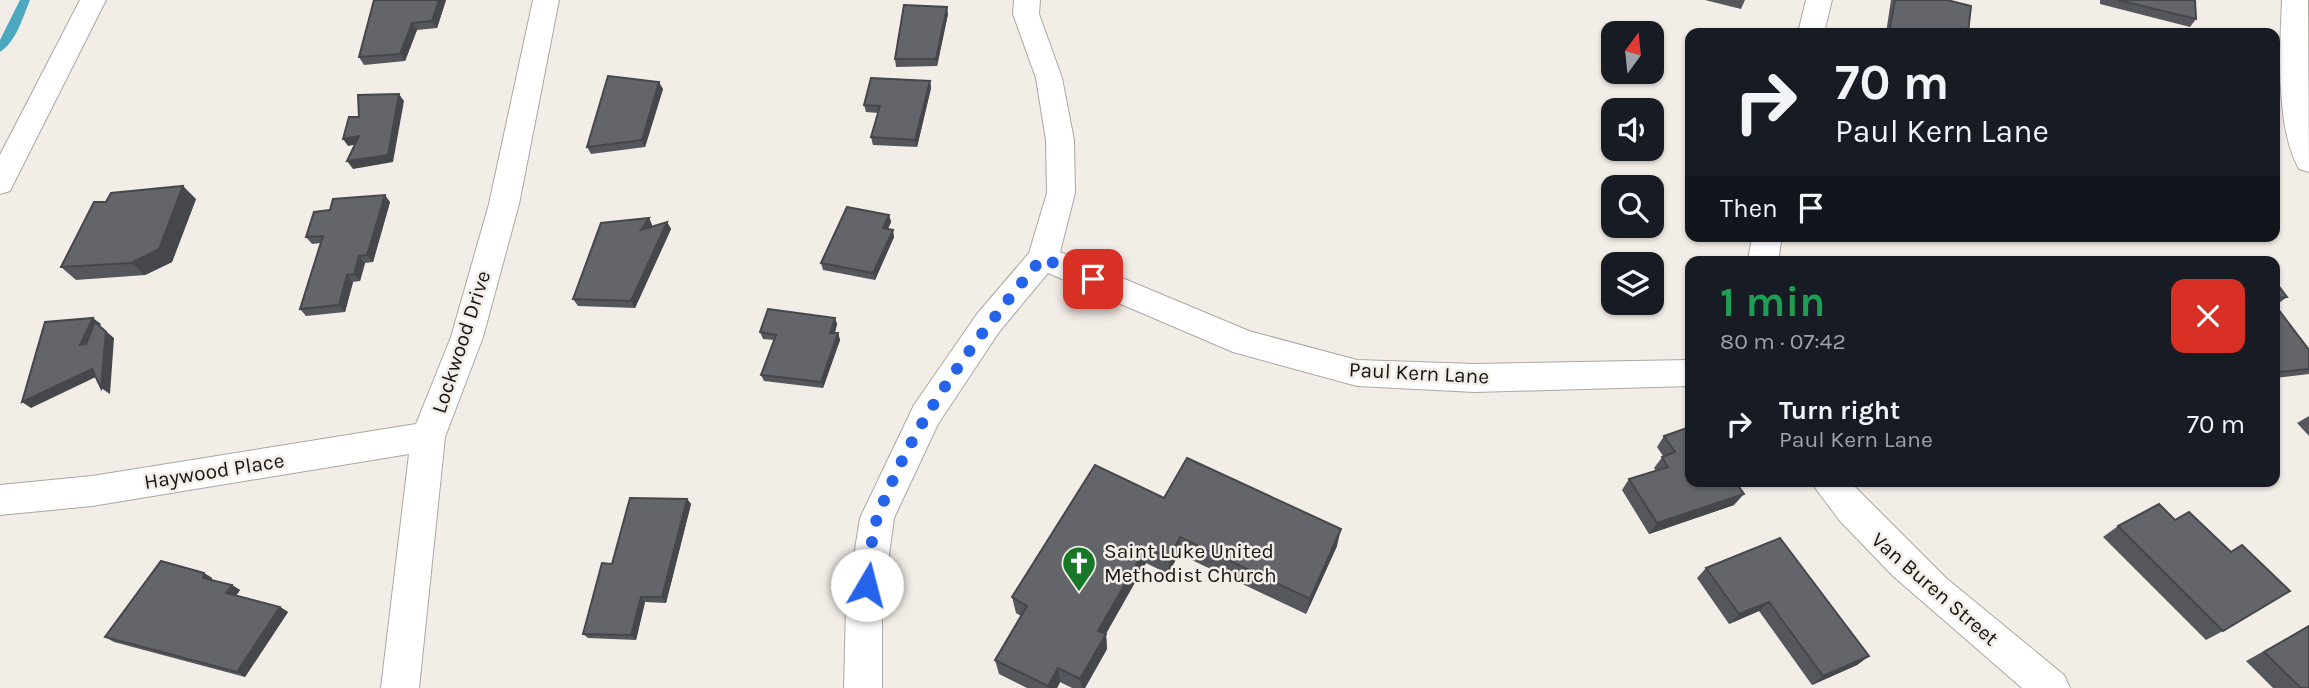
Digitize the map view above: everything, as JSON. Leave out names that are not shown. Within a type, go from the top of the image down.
[{"type":"street","points":[[0,183],[93,0]]},
{"type":"street","name":"Lockwood Drive","points":[[400,688],[428,437],[467,337],[497,229],[546,0]]},
{"type":"street","points":[[863,688],[864,606],[877,518],[926,415],[988,323],[1042,258],[1062,192],[1060,140],[1049,78],[1026,14],[1027,0]]},
{"type":"street","points":[[1812,28],[1819,0]]},
{"type":"street","points":[[2295,0],[2293,57],[2301,132],[2309,161]]},
{"type":"street","name":"Paul Kern Lane","points":[[1042,258],[1244,342],[1357,373],[1475,378],[1685,373]]},
{"type":"street","name":"Haywood Place","points":[[0,500],[92,491],[428,437]]},
{"type":"street","name":"Van Buren Street","points":[[1832,487],[1866,528],[1982,634],[2051,688]]},
{"type":"building","points":[[374,0],[439,0],[432,21],[412,23],[400,54],[359,57]]},
{"type":"building","points":[[1895,0],[1947,0],[1971,6],[1969,28],[1890,28]]},
{"type":"building","points":[[2118,0],[2195,0],[2196,19]]},
{"type":"building","points":[[904,5],[947,7],[936,59],[895,59]]},
{"type":"building","points":[[608,76],[659,82],[642,140],[587,147]]},
{"type":"building","points":[[871,78],[930,81],[915,140],[871,137],[880,106],[864,105]]},
{"type":"building","points":[[399,94],[388,155],[347,161],[359,136],[343,139],[349,117],[359,117],[358,95]]},
{"type":"building","points":[[183,186],[159,249],[131,263],[61,267],[94,202],[106,202],[111,193]]},
{"type":"building","points":[[385,195],[367,255],[359,256],[354,274],[347,275],[339,305],[300,309],[323,236],[306,237],[314,212],[330,210],[333,199]]},
{"type":"building","points":[[847,207],[889,215],[883,228],[893,230],[873,273],[821,263]]},
{"type":"building","points":[[649,218],[641,230],[667,222],[631,301],[573,299],[601,223]]},
{"type":"building","points":[[2280,288],[2287,297],[2280,298]]},
{"type":"building","points":[[768,309],[835,318],[830,333],[838,333],[821,382],[761,375],[776,335],[760,332]]},
{"type":"building","points":[[2280,312],[2309,350],[2309,369],[2280,372]]},
{"type":"building","points":[[93,318],[80,345],[86,344],[95,322],[106,332],[101,388],[92,369],[22,402],[45,322]]},
{"type":"building","points":[[1685,429],[1685,487],[1739,487],[1744,494],[1657,523],[1629,479],[1668,467],[1662,457],[1675,452],[1664,436]]},
{"type":"building","name":"Saint Luke United Methodist Church","points":[[1187,458],[1341,529],[1310,599],[1180,537],[1169,558],[1146,547],[1098,631],[1106,634],[1080,679],[1058,668],[1048,686],[995,660],[1027,606],[1012,597],[1095,465],[1164,498]]},
{"type":"building","points":[[630,498],[687,499],[662,597],[641,597],[631,635],[583,634],[602,563],[612,564]]},
{"type":"building","points":[[2159,504],[2175,520],[2189,512],[2231,552],[2242,545],[2290,591],[2223,631],[2118,526]]},
{"type":"building","points":[[1780,538],[1869,656],[1823,676],[1769,602],[1739,614],[1706,568]]},
{"type":"building","points":[[161,561],[204,573],[203,578],[232,585],[226,593],[280,607],[237,672],[105,637]]},
{"type":"building","points":[[2309,626],[2309,688],[2301,688],[2264,652]]},
{"type":"waterway","points":[[0,48],[10,34],[25,0]]},
{"type":"place","name":"Saint Luke United Methodist Church","points":[[1079,593]]},
{"type":"route","points":[[867,585],[877,518],[926,415],[988,323],[1042,258],[1093,279]]}]
